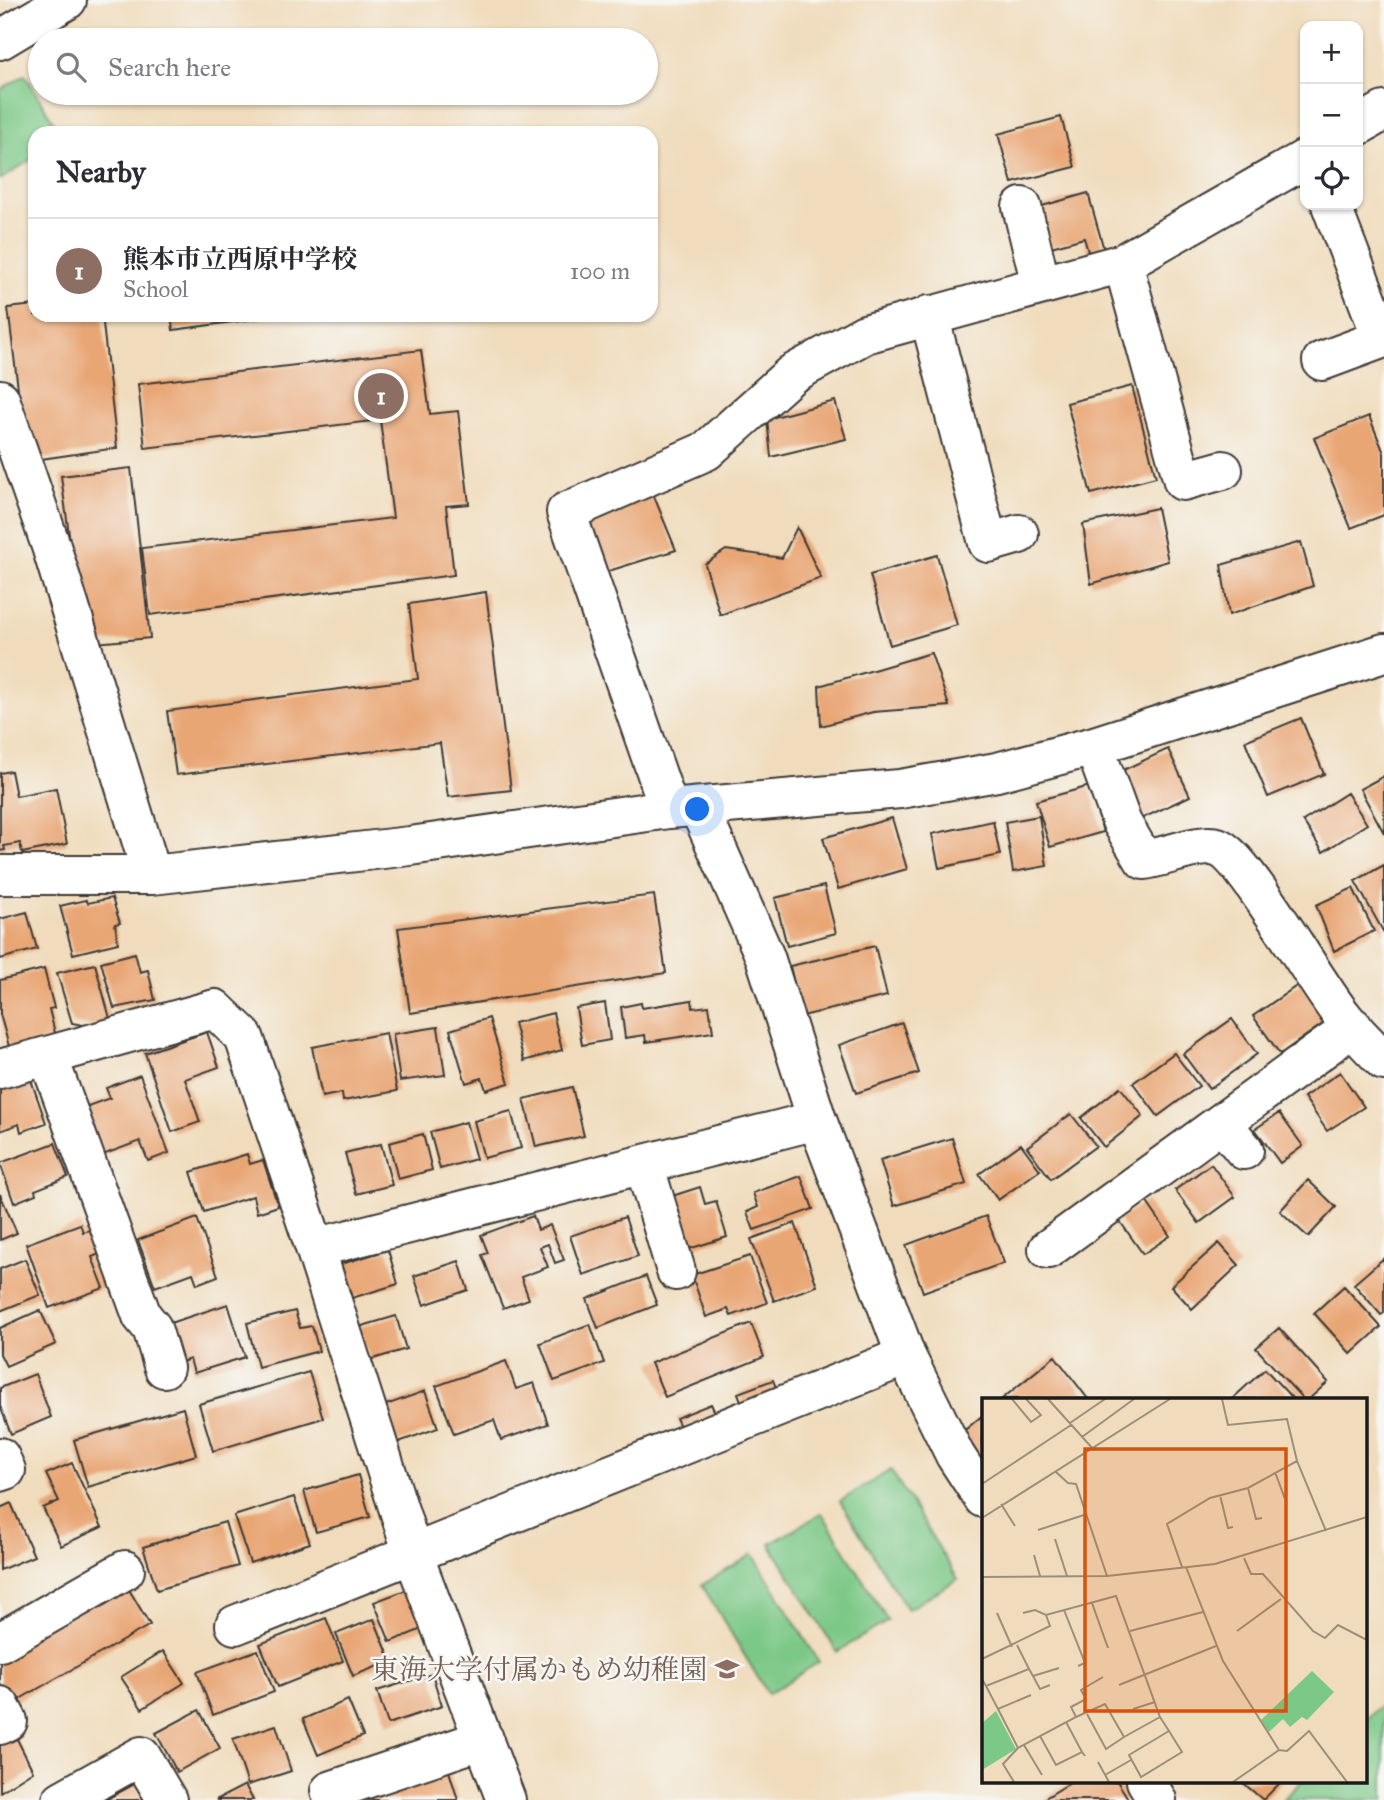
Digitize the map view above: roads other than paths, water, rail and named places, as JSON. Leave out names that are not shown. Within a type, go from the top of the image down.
[{"type":"street","points":[[0,40],[63,1]]},
{"type":"street","points":[[1363,123],[1384,111]]},
{"type":"street","points":[[982,1496],[955,1455],[906,1356],[817,1120],[765,957],[684,808],[566,513],[706,451],[792,374],[865,334],[1123,263],[1300,162]]},
{"type":"street","points":[[1021,207],[1041,285]]},
{"type":"street","points":[[1322,361],[1383,338],[1333,210]]},
{"type":"street","points":[[1123,263],[1183,481],[1223,470]]},
{"type":"street","points":[[929,315],[989,543]]},
{"type":"street","points":[[0,399],[8,445],[51,546],[152,875]]},
{"type":"street","points":[[0,875],[152,875],[410,846],[684,808],[900,789],[997,772],[1094,747],[1384,653]]},
{"type":"street","points":[[1094,747],[1122,824],[1144,860],[1203,846],[1218,847],[1231,856],[1343,1017],[1384,1061]]},
{"type":"street","points":[[0,1069],[215,1009],[244,1037],[413,1554],[506,1800]]},
{"type":"street","points":[[1048,1248],[1233,1136],[1353,1027]]},
{"type":"street","points":[[48,1056],[142,1315],[152,1328],[164,1368]]},
{"type":"street","points":[[315,1248],[817,1120]]},
{"type":"street","points":[[644,1164],[677,1271]]},
{"type":"street","points":[[235,1625],[906,1356]]},
{"type":"street","points":[[0,1457],[6,1470],[0,1472]]},
{"type":"street","points":[[0,1642],[125,1570]]},
{"type":"street","points":[[0,1706],[8,1721],[0,1725]]},
{"type":"street","points":[[330,1791],[484,1739]]},
{"type":"street","points":[[62,1800],[141,1756],[167,1800]]},
{"type":"street","points":[[1147,1783],[1157,1800]]},
{"type":"place","name":"熊本市立西原中学校","points":[[381,396]]},
{"type":"place","name":"東海大学付属かもめ幼稚園","points":[[727,1669]]}]
